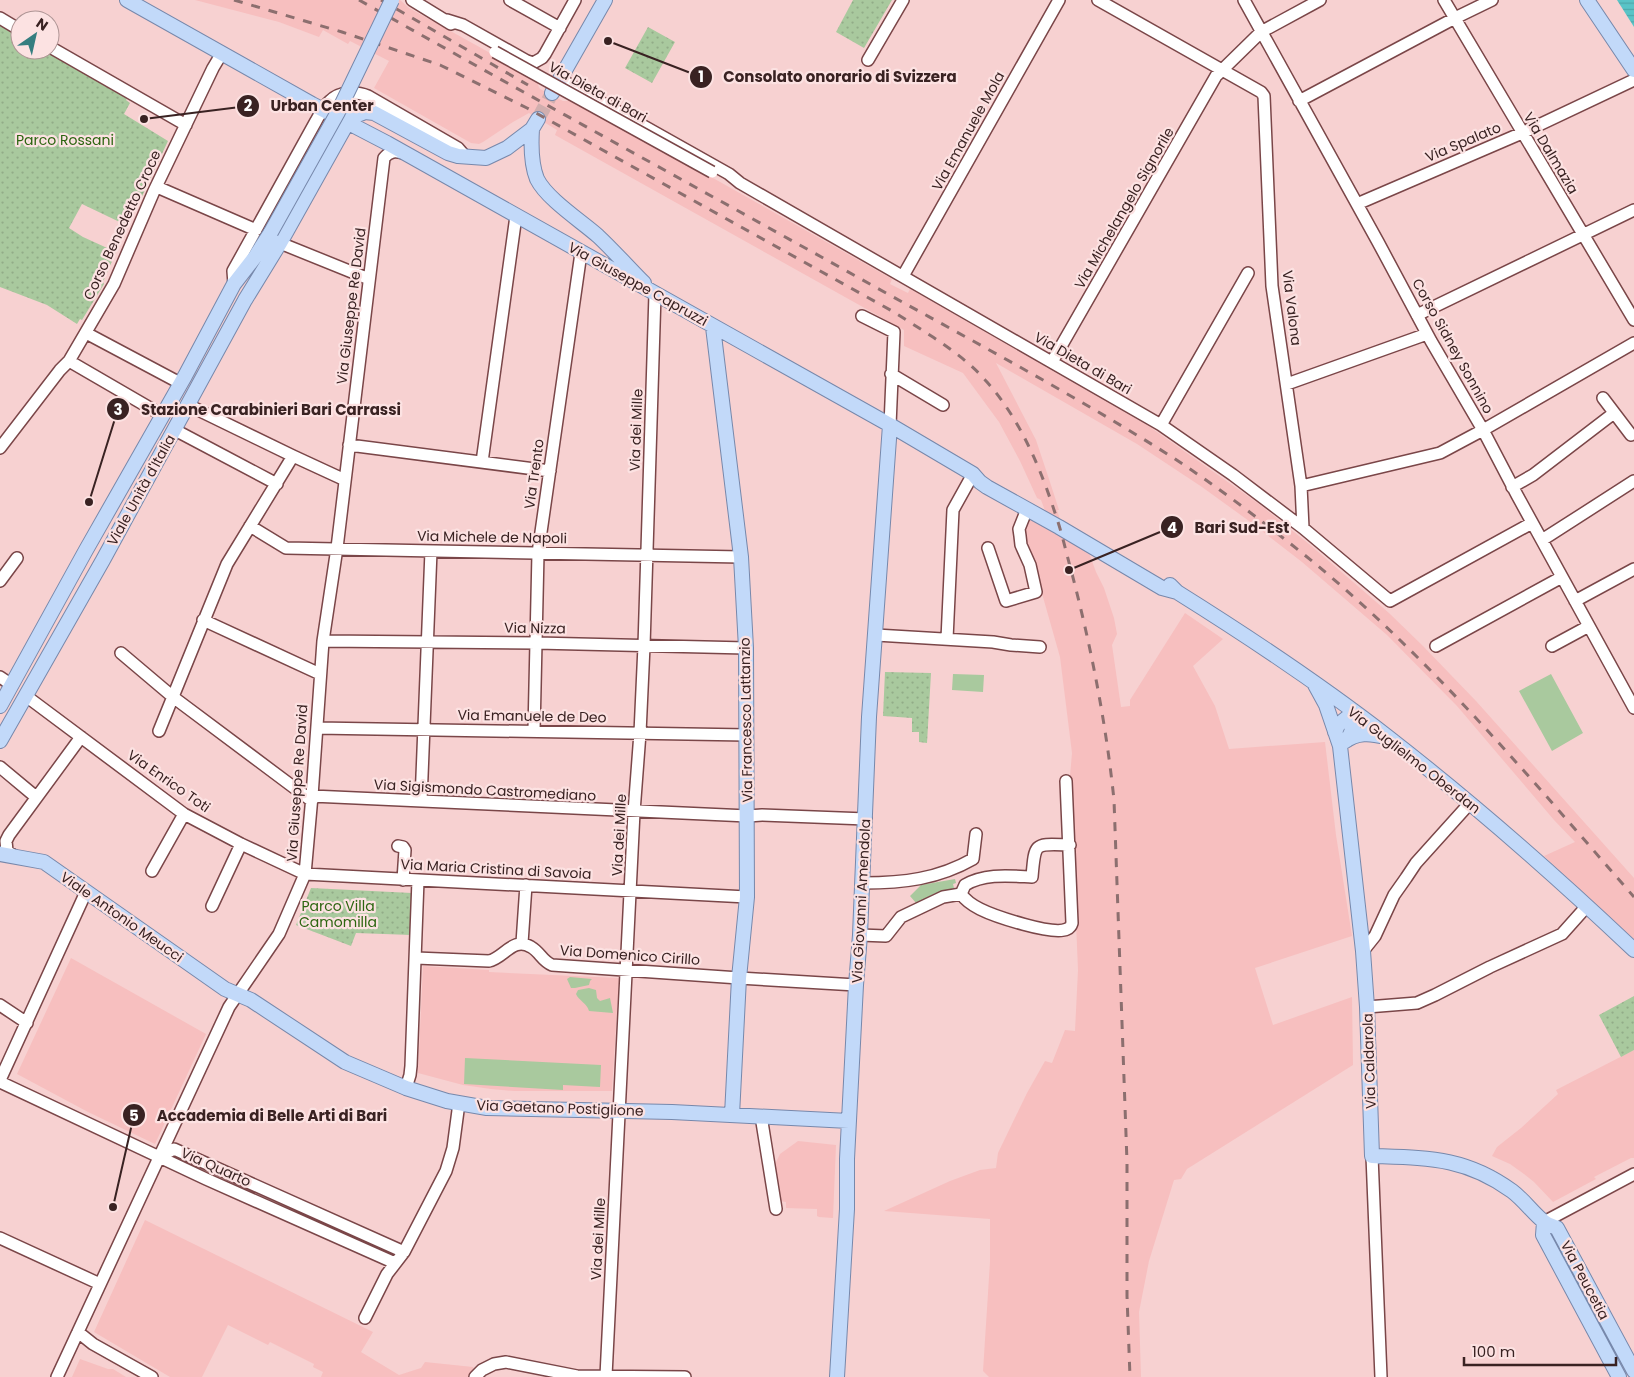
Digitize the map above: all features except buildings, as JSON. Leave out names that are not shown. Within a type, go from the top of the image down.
[{"type":"main road","points":[[126,0],[323,109]]},
{"type":"main road","points":[[276,238],[392,0]]},
{"type":"main road","points":[[552,93],[605,0]]},
{"type":"main road","points":[[1587,0],[1634,70]]},
{"type":"main road","name":"Via Giuseppe Capruzzi","points":[[323,109],[349,120],[403,153],[890,425]]},
{"type":"main road","points":[[349,120],[366,112],[374,113],[448,153],[458,156],[486,158],[507,148],[535,124],[531,148],[537,179],[544,190],[599,237],[656,294]]},
{"type":"main road","name":"Viale Unità d'Italia","points":[[0,741],[175,430],[276,238],[349,120]]},
{"type":"main road","name":"Viale Unità d'Italia","points":[[0,706],[52,609],[180,384],[234,284],[255,257],[276,238]]},
{"type":"main road","name":"Via Francesco Lattanzio","points":[[713,327],[741,557],[746,648],[747,896],[732,1115]]},
{"type":"main road","name":"Via Guglielmo Oberdan","points":[[890,425],[973,474],[980,482],[1060,526],[1162,588],[1177,592]]},
{"type":"main road","name":"Via Giovanni Amendola","points":[[837,1377],[847,1209],[847,1159],[856,985],[863,883],[869,717],[890,425]]},
{"type":"main road","name":"Via Guglielmo Oberdan","points":[[973,474],[992,478],[1102,541],[1166,581],[1177,592],[1249,638],[1314,683],[1389,738],[1470,803],[1634,950]]},
{"type":"main road","points":[[123,485],[131,487],[139,494]]},
{"type":"main road","points":[[52,609],[59,617],[69,619]]},
{"type":"main road","points":[[1314,683],[1326,705],[1335,732],[1343,743]]},
{"type":"main road","points":[[1335,732],[1338,725],[1354,712],[1355,721],[1352,733],[1343,743]]},
{"type":"main road","points":[[1343,743],[1362,734],[1374,734],[1389,738]]},
{"type":"main road","name":"Via Caldarola","points":[[1343,743],[1367,1007],[1372,1156]]},
{"type":"main road","name":"Viale Antonio Meucci","points":[[0,854],[44,862],[225,989],[237,995]]},
{"type":"main road","name":"Via Gaetano Postiglione","points":[[237,995],[251,1000],[345,1062],[406,1088],[459,1103],[486,1108],[760,1116],[849,1121]]},
{"type":"main road","name":"Via Peucetia","points":[[1372,1156],[1443,1160],[1475,1170],[1513,1192],[1544,1222],[1557,1228],[1634,1371]]},
{"type":"main road","points":[[1544,1222],[1543,1235],[1619,1377]]},
{"type":"street","name":"Via Dieta di Bari","points":[[412,0],[446,20],[460,32],[495,52],[712,172],[730,181],[740,183]]},
{"type":"street","points":[[510,0],[560,28],[575,0]]},
{"type":"street","points":[[868,60],[904,0]]},
{"type":"street","name":"Via Emanuele Mola","points":[[903,276],[1059,0]]},
{"type":"street","points":[[1098,0],[1222,69]]},
{"type":"street","name":"Corso Sidney Sonnino","points":[[1244,0],[1427,334],[1483,430],[1532,524],[1589,626],[1631,695],[1634,708]]},
{"type":"street","name":"Via Michelangelo Signorile","points":[[1052,362],[1216,76],[1261,32],[1320,0]]},
{"type":"street","name":"Via Dalmazia","points":[[1444,0],[1634,320]]},
{"type":"street","points":[[1299,101],[1454,18],[1492,0]]},
{"type":"street","name":"Via Dieta di Bari","points":[[446,20],[463,25],[533,63],[542,58],[560,28]]},
{"type":"street","points":[[60,53],[186,126]]},
{"type":"street","name":"Corso Benedetto Croce","points":[[0,448],[69,361],[114,284],[156,187],[222,53]]},
{"type":"street","name":"Via Valona","points":[[1222,69],[1261,92],[1264,96],[1272,286],[1301,486],[1303,528]]},
{"type":"street","name":"Via Dieta di Bari","points":[[560,79],[729,174],[740,183],[1161,425],[1303,528],[1390,600],[1532,524]]},
{"type":"street","name":"Via Spalato","points":[[1357,204],[1522,133],[1634,80]]},
{"type":"street","name":"Viale Unità d'Italia","points":[[234,284],[234,271],[323,109],[333,97],[351,92],[368,96],[458,148],[465,156]]},
{"type":"street","name":"Via Giuseppe Re David","points":[[57,1377],[229,1007],[279,934],[305,874],[323,641],[346,480],[384,158],[389,153],[395,151],[403,153]]},
{"type":"street","points":[[156,187],[256,230]]},
{"type":"street","points":[[1417,315],[1634,210]]},
{"type":"street","points":[[482,462],[516,216]]},
{"type":"street","points":[[276,238],[369,280]]},
{"type":"street","name":"Via Trento","points":[[534,731],[538,553],[581,252]]},
{"type":"street","points":[[1161,425],[1248,273]]},
{"type":"street","name":"Via dei Mille","points":[[606,1376],[634,812],[640,733],[656,294]]},
{"type":"street","points":[[862,316],[894,332],[890,425]]},
{"type":"street","points":[[1287,384],[1427,334]]},
{"type":"street","points":[[84,335],[180,384]]},
{"type":"street","points":[[1301,486],[1440,453],[1634,343]]},
{"type":"street","points":[[69,361],[162,415]]},
{"type":"street","points":[[891,374],[943,404]]},
{"type":"street","points":[[1603,398],[1631,435]]},
{"type":"street","points":[[188,405],[346,480]]},
{"type":"street","points":[[1512,487],[1533,476],[1614,413]]},
{"type":"street","points":[[175,430],[277,484]]},
{"type":"street","points":[[349,445],[550,471]]},
{"type":"street","points":[[159,731],[227,564],[294,456]]},
{"type":"street","points":[[947,639],[953,510],[973,474]]},
{"type":"street","points":[[1542,540],[1634,480]]},
{"type":"street","points":[[988,548],[1006,601],[1036,592],[1030,566],[1021,545],[1019,528],[1027,509]]},
{"type":"street","name":"Via Michele de Napoli","points":[[250,526],[286,548],[741,557]]},
{"type":"street","points":[[421,801],[430,551]]},
{"type":"street","points":[[0,580],[17,558]]},
{"type":"street","points":[[1575,601],[1634,569]]},
{"type":"street","points":[[1436,646],[1562,577]]},
{"type":"street","points":[[203,620],[320,674]]},
{"type":"street","points":[[1552,646],[1589,626]]},
{"type":"street","points":[[876,635],[993,642],[1040,647]]},
{"type":"street","name":"Via Nizza","points":[[323,641],[537,643],[746,648]]},
{"type":"street","points":[[121,653],[173,697],[312,799]]},
{"type":"street","points":[[0,677],[12,685]]},
{"type":"street","name":"Via Enrico Toti","points":[[26,696],[184,814],[241,844],[305,874]]},
{"type":"street","name":"Via Emanuele de Deo","points":[[317,728],[747,735]]},
{"type":"street","points":[[16,857],[8,851],[6,841],[81,737]]},
{"type":"street","points":[[0,767],[36,797]]},
{"type":"street","points":[[961,894],[971,904],[996,915],[1031,926],[1048,930],[1065,930],[1070,927],[1072,923],[1070,845],[1066,781]]},
{"type":"street","name":"Via Sigismondo Castromediano","points":[[312,799],[421,801],[634,812],[866,819]]},
{"type":"street","points":[[1362,951],[1375,936],[1394,895],[1416,864],[1470,803]]},
{"type":"street","points":[[152,871],[184,814]]},
{"type":"street","points":[[863,883],[902,882],[954,869],[973,859],[976,834]]},
{"type":"street","points":[[212,906],[241,844]]},
{"type":"street","points":[[961,894],[965,885],[977,880],[996,876],[1032,877],[1034,853],[1037,848],[1042,844],[1070,845]]},
{"type":"street","points":[[398,846],[403,847],[405,850],[403,880]]},
{"type":"street","name":"Via Maria Cristina di Savoia","points":[[305,874],[747,896]]},
{"type":"street","points":[[406,1088],[411,1066],[418,880]]},
{"type":"street","points":[[416,958],[489,961],[496,960],[507,949],[522,943],[526,884]]},
{"type":"street","points":[[86,892],[0,1080],[90,1125],[160,1157]]},
{"type":"street","points":[[860,935],[886,936],[901,917],[943,897],[961,894]]},
{"type":"street","points":[[1367,1007],[1417,1003],[1435,995],[1562,934],[1587,906]]},
{"type":"street","name":"Via Domenico Cirillo","points":[[522,943],[537,951],[546,963],[552,965],[856,985]]},
{"type":"street","points":[[0,1005],[27,1023]]},
{"type":"street","points":[[365,1318],[387,1274],[404,1252],[448,1163],[453,1148],[459,1103]]},
{"type":"street","points":[[760,1116],[776,1209]]},
{"type":"street","name":"Via Quarto","points":[[160,1157],[174,1150],[404,1252]]},
{"type":"street","name":"Via Caldarola","points":[[1372,1156],[1380,1377]]},
{"type":"street","name":"Via Quarto","points":[[160,1157],[206,1180],[395,1263]]},
{"type":"street","points":[[206,1180],[212,1166]]},
{"type":"street","points":[[1544,1222],[1634,1174]]},
{"type":"street","points":[[0,1238],[100,1284]]},
{"type":"street","points":[[78,1332],[93,1344],[152,1377]]},
{"type":"street","points":[[475,1377],[482,1370],[494,1364],[506,1362],[577,1376],[685,1377]]},
{"type":"shaded area","points":[[195,0],[400,0],[409,8],[539,80],[538,85],[540,89],[563,101],[571,98],[892,279],[890,284],[908,293],[910,289],[1150,427],[1259,504],[1309,544],[1389,613],[1476,701],[1634,878],[1634,940],[1544,856],[1575,842],[1457,706],[1387,635],[1302,562],[1202,487],[1137,444],[996,363],[1036,440],[1067,541],[1089,553],[1104,588],[1117,634],[1112,645],[1121,707],[1130,706],[1130,700],[1185,613],[1223,639],[1193,666],[1215,706],[1229,749],[1325,742],[1336,835],[1352,936],[1255,968],[1273,1025],[1352,997],[1353,1065],[1187,1169],[1181,1179],[1174,1180],[1149,1261],[1139,1312],[1141,1377],[989,1377],[983,1371],[990,1262],[990,1219],[884,1211],[950,1181],[980,1170],[996,1168],[998,1153],[1045,1061],[1052,1063],[1065,1030],[1075,1031],[1078,970],[1070,776],[1072,753],[1060,657],[1024,530],[1029,514],[1050,524],[1041,500],[1037,498],[999,422],[963,373],[904,346],[904,330],[555,135],[557,130],[529,113],[483,142],[479,144],[471,143],[374,88],[389,61],[350,41],[348,44],[323,30],[319,37],[279,22]]},
{"type":"shaded area","points":[[71,958],[206,1034],[155,1144],[88,1112],[17,1074]]},
{"type":"shaded area","points":[[423,966],[489,970],[489,972],[619,978],[612,1091],[514,1091],[491,1089],[463,1085],[418,1073]]},
{"type":"shaded area","points":[[1634,1050],[1634,1158],[1594,1177],[1596,1179],[1553,1202],[1524,1174],[1510,1164],[1492,1156],[1497,1147],[1558,1094],[1556,1090]]},
{"type":"shaded area","points":[[798,1141],[836,1145],[833,1218],[817,1216],[817,1209],[786,1208],[786,1202],[780,1201],[774,1166],[780,1154]]},
{"type":"shaded area","points":[[145,1220],[373,1332],[361,1352],[399,1375],[421,1368],[425,1362],[473,1367],[474,1370],[470,1377],[321,1377],[323,1372],[313,1367],[314,1364],[270,1342],[268,1345],[228,1325],[202,1377],[170,1377],[94,1332]]},
{"type":"shaded area","points":[[80,1359],[113,1369],[126,1377],[72,1377]]},
{"type":"green space","points":[[853,0],[892,0],[864,48],[836,32]]},
{"type":"green space","name":"Parco Rossani","points":[[0,22],[10,28],[10,60],[60,60],[60,57],[128,97],[126,100],[130,103],[124,114],[168,141],[128,226],[82,204],[69,228],[83,237],[116,252],[103,282],[104,284],[82,320],[80,319],[77,324],[47,305],[0,287]]},
{"type":"green space","points":[[648,27],[675,42],[652,83],[625,68]]},
{"type":"green space","points":[[885,672],[931,673],[927,743],[919,742],[919,732],[912,732],[912,718],[883,716]]},
{"type":"green space","points":[[953,674],[984,675],[983,692],[952,690]]},
{"type":"green space","points":[[1551,674],[1583,733],[1552,751],[1519,691]]},
{"type":"green space","points":[[955,879],[954,888],[940,895],[936,893],[916,903],[910,896],[921,885]]},
{"type":"green space","name":"Parco Villa Camomilla","points":[[311,888],[412,893],[411,935],[356,933],[351,946],[296,925]]},
{"type":"green space","points":[[570,977],[592,979],[589,985],[571,988],[567,979]]},
{"type":"green space","points":[[589,988],[596,990],[597,998],[600,1001],[610,998],[613,1013],[589,1011],[576,994],[578,990]]},
{"type":"green space","points":[[1634,996],[1634,1050],[1621,1057],[1599,1015]]},
{"type":"green space","points":[[465,1058],[601,1065],[600,1087],[563,1085],[563,1090],[464,1084]]},
{"type":"water","points":[[1617,0],[1634,0],[1634,27]]},
{"type":"tunnel","points":[[538,119],[552,93]]},
{"type":"railway","points":[[234,0],[342,32],[440,65],[527,108],[894,312],[943,344],[966,362],[987,382],[1010,412],[1036,463],[1060,529],[1091,656],[1111,771],[1114,800],[1127,1162],[1127,1296],[1130,1377]]},
{"type":"railway","points":[[359,0],[1026,370],[1136,434],[1202,477],[1287,541],[1335,580],[1381,622],[1469,710],[1634,897]]},
{"type":"railway","points":[[381,0],[528,85]]},
{"type":"place","name":"Consolato onorario di Svizzera","points":[[608,41]]},
{"type":"place","name":"Urban Center","points":[[144,119]]},
{"type":"place","name":"Stazione Carabinieri Bari Carrassi","points":[[89,502]]},
{"type":"place","name":"Bari Sud-Est","points":[[1069,570]]},
{"type":"place","name":"Accademia di Belle Arti di Bari","points":[[113,1207]]}]
